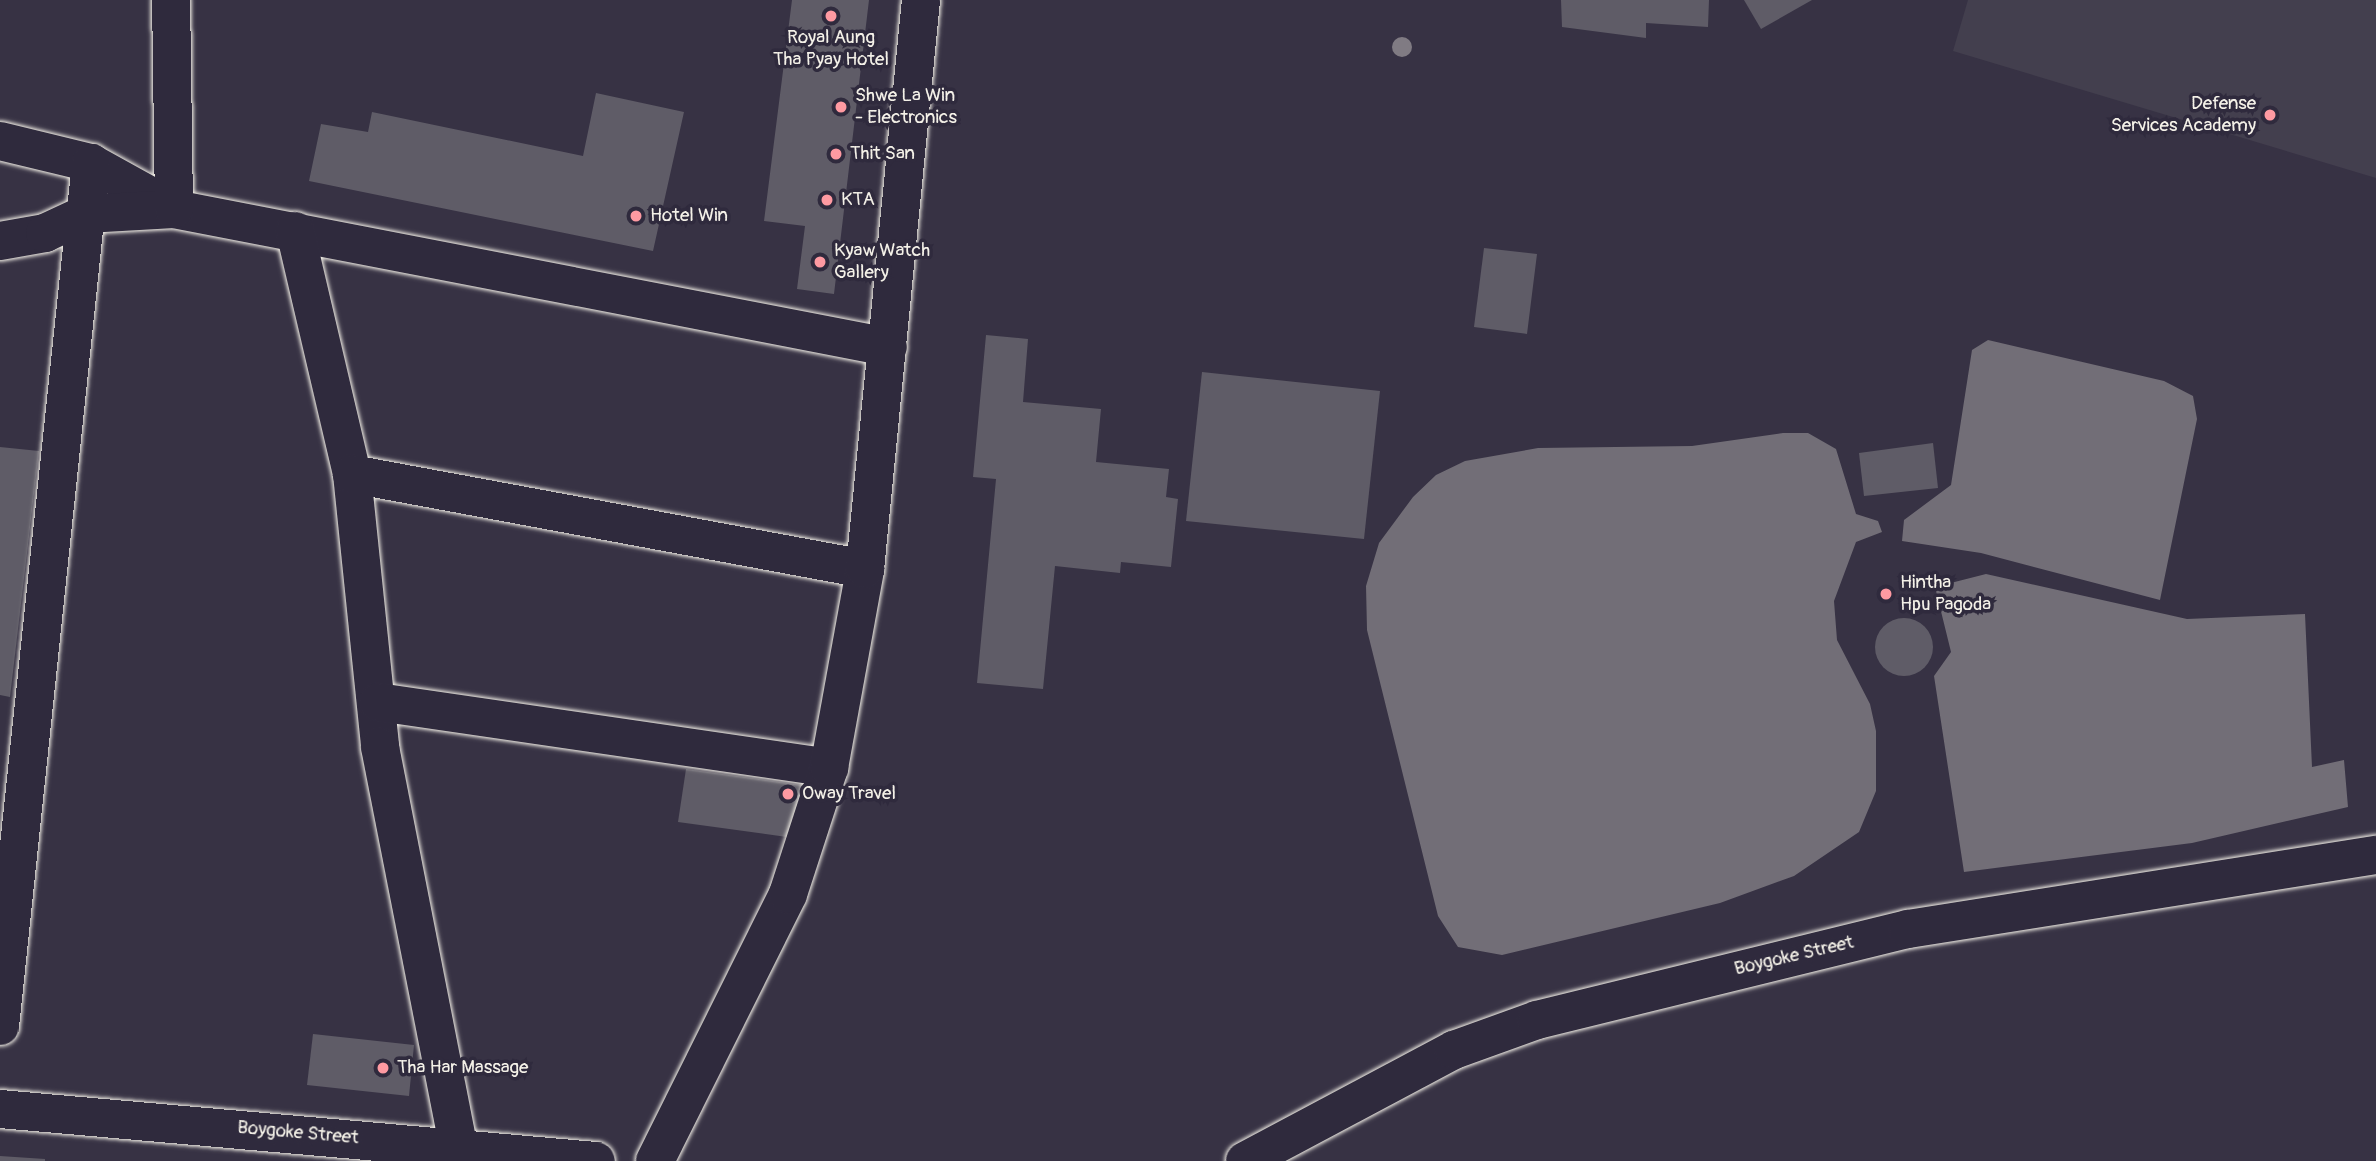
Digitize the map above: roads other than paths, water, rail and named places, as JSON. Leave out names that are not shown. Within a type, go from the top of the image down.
[{"type":"street","points":[[171,0],[174,209]]},
{"type":"street","points":[[654,1161],[788,894],[829,768],[865,569],[921,0]]},
{"type":"street","points":[[0,141],[90,163],[174,209]]},
{"type":"street","points":[[0,1026],[90,163]]},
{"type":"street","points":[[0,241],[45,233],[86,214],[174,209],[888,347]]},
{"type":"street","points":[[295,231],[352,474],[378,702],[380,747],[458,1146]]},
{"type":"street","points":[[352,474],[865,569]]},
{"type":"street","points":[[378,702],[829,768]]},
{"type":"street","name":"Boygoke Street","points":[[1245,1161],[1454,1050],[1537,1020],[1908,929],[2376,855]]},
{"type":"street","name":"Boygoke Street","points":[[0,1109],[458,1146],[596,1161]]},
{"type":"place","name":"Royal Aung Tha Pyay Hotel","points":[[831,16]]},
{"type":"place","name":"Shwe La Win - Electronics","points":[[841,107]]},
{"type":"place","name":"Defense Services Academy","points":[[2270,115]]},
{"type":"place","name":"Thit San","points":[[836,154]]},
{"type":"place","name":"KTA","points":[[827,200]]},
{"type":"place","name":"Hotel Win","points":[[636,216]]},
{"type":"place","name":"Kyaw Watch Gallery","points":[[820,262]]},
{"type":"place","name":"Hintha Hpu Pagoda","points":[[1886,594]]},
{"type":"place","name":"Oway Travel","points":[[788,794]]},
{"type":"place","name":"Tha Har Massage","points":[[383,1068]]}]
